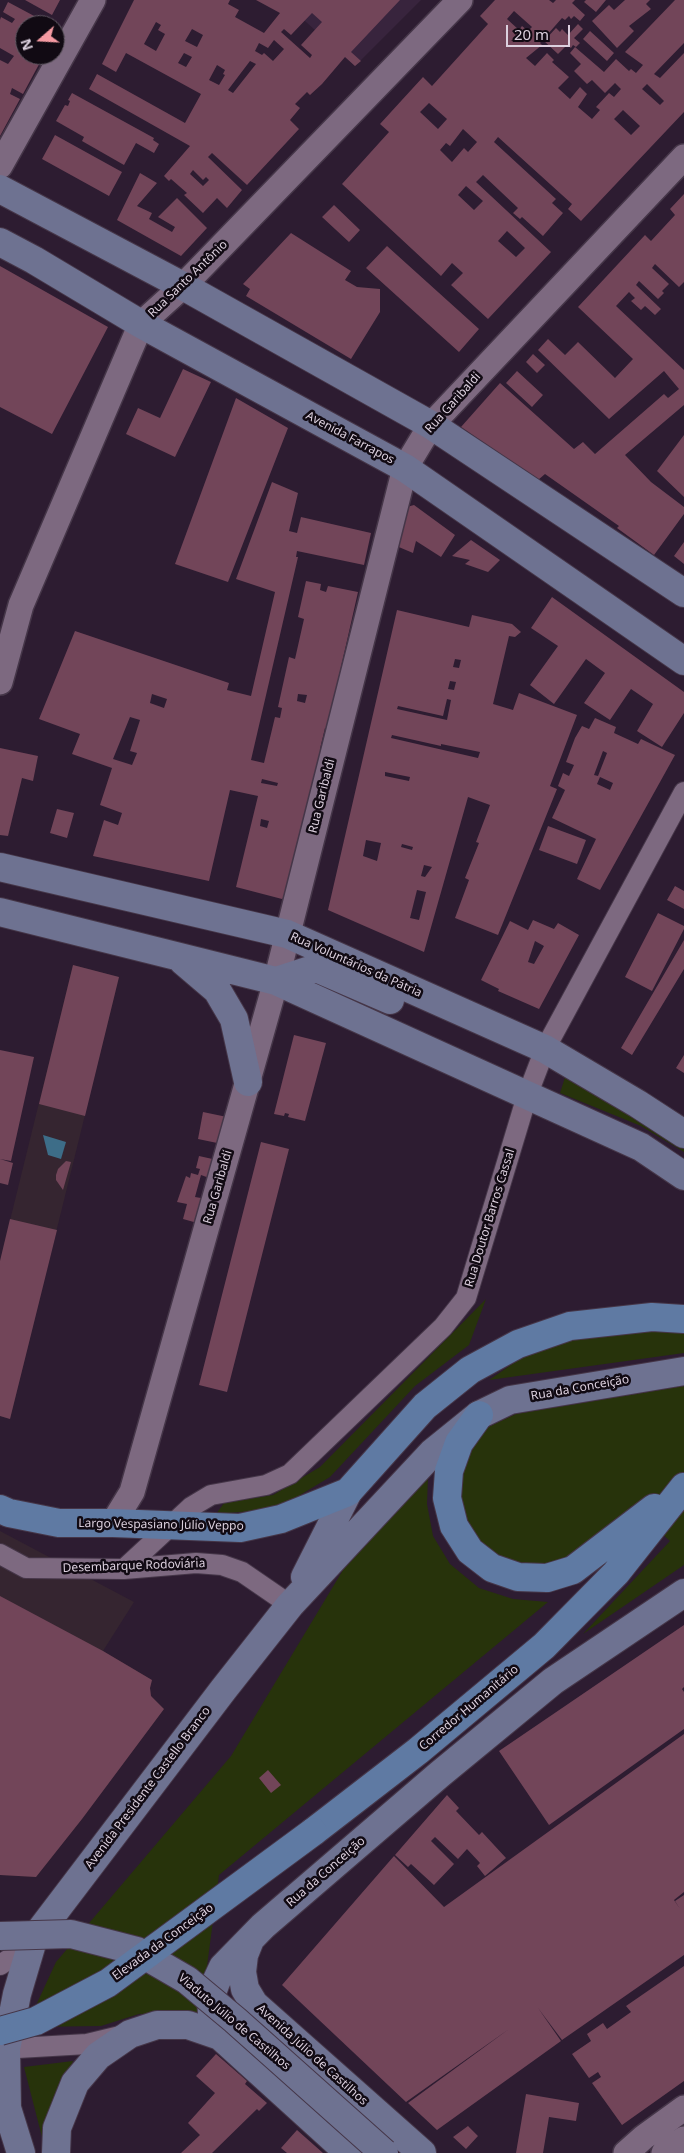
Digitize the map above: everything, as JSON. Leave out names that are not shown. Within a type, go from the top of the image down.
[{"type":"main road","points":[[0,189],[183,286],[431,424],[684,594]]},
{"type":"main road","name":"Avenida Farrapos","points":[[0,242],[34,260],[141,324],[405,468],[684,661]]},
{"type":"main road","name":"Rua Voluntários da Pátria","points":[[0,867],[287,934],[545,1048],[684,1134]]},
{"type":"main road","points":[[0,912],[276,981],[640,1147],[684,1176]]},
{"type":"main road","points":[[178,957],[217,990],[234,1019],[248,1082]]},
{"type":"main road","points":[[276,981],[316,968],[405,1007],[457,1010]]},
{"type":"main road","points":[[348,1492],[424,1406],[470,1370],[518,1344],[570,1326],[652,1318],[684,1319]]},
{"type":"main road","name":"Rua da Conceição","points":[[480,1415],[510,1400],[684,1371]]},
{"type":"main road","points":[[480,1415],[459,1443],[449,1471],[447,1498],[454,1526],[470,1551],[492,1568],[518,1577],[547,1578],[573,1570],[684,1487]]},
{"type":"main road","name":"Avenida Presidente Castello Branco","points":[[33,1940],[222,1690],[290,1605],[432,1452],[480,1415]]},
{"type":"main road","name":"Corredor Humanitário","points":[[313,1832],[418,1751],[544,1646],[616,1573],[684,1487]]},
{"type":"main road","name":"Largo Vespasiano Júlio Veppo","points":[[0,1509],[9,1513],[59,1523],[240,1528],[281,1519],[348,1492]]},
{"type":"main road","name":"Avenida Presidente Castello Branco","points":[[290,1605],[348,1492]]},
{"type":"main road","name":"Rua da Conceição","points":[[220,2036],[212,2014],[211,1996],[223,1967],[251,1938],[312,1883],[553,1681],[684,1593]]},
{"type":"main road","name":"Elevada da Conceição","points":[[2,2043],[36,2021],[108,1983],[313,1832]]},
{"type":"main road","name":"Viaduto Júlio de Castilhos","points":[[0,1936],[70,1934],[137,1951],[187,1980],[384,2153]]},
{"type":"main road","name":"Avenida Júlio de Castilhos","points":[[251,1938],[244,1955],[242,1972],[245,1989],[254,2004],[422,2153]]},
{"type":"main road","points":[[21,2153],[7,2108],[2,2043],[33,1940]]},
{"type":"main road","points":[[56,2153],[58,2128],[75,2083],[98,2056],[130,2034],[157,2024],[188,2026],[220,2036],[348,2153]]},
{"type":"street","points":[[0,166],[93,0]]},
{"type":"street","name":"Rua Santo Antônio","points":[[0,682],[22,605],[141,324],[183,286],[460,0]]},
{"type":"street","name":"Rua Garibaldi","points":[[113,1523],[132,1492],[276,981],[405,468],[431,424],[684,157]]},
{"type":"street","name":"Rua Doutor Barros Cassal","points":[[124,1569],[191,1506],[211,1495],[266,1485],[290,1474],[443,1327],[466,1298],[527,1096],[545,1048],[684,792]]},
{"type":"street","name":"Desembarque Rodoviária","points":[[0,1554],[26,1568],[124,1569],[196,1563],[222,1565],[242,1572],[290,1605]]},
{"type":"street","name":"Avenida Presidente Castello Branco","points":[[0,1965],[33,1940]]},
{"type":"street","points":[[2,2043],[87,2044],[130,2034]]},
{"type":"street","points":[[626,2153],[644,2137],[684,2108]]},
{"type":"street","points":[[664,2153],[684,2139]]},
{"type":"shaded area","points":[[307,0],[421,0],[355,66],[296,13]]},
{"type":"shaded area","points":[[73,965],[119,977],[10,1419],[0,1416],[0,1261]]},
{"type":"shaded area","points":[[0,1531],[134,1602],[103,1651],[152,1680],[151,1696],[164,1709],[36,1877],[0,1875]]},
{"type":"green space","points":[[568,1068],[684,1142],[684,1152],[641,1126],[560,1093]]},
{"type":"green space","points":[[486,1299],[469,1345],[415,1386],[330,1477],[277,1509],[216,1514],[224,1503],[273,1495],[320,1467]]},
{"type":"green space","points":[[655,1327],[684,1329],[684,1353],[489,1380],[524,1356],[572,1340]]},
{"type":"green space","points":[[684,1386],[684,1565],[583,1634],[670,1541],[631,1506],[598,1543],[546,1569],[519,1566],[496,1558],[476,1541],[463,1520],[457,1496],[461,1470],[469,1448],[484,1429],[516,1414]]},
{"type":"green space","points":[[428,1477],[427,1504],[433,1536],[450,1564],[479,1588],[513,1599],[548,1602],[219,1875],[201,2012],[139,2014],[101,2026],[26,2027],[56,1962],[231,1756],[343,1570]]},
{"type":"green space","points":[[73,2061],[42,2137],[24,2067]]},
{"type":"water","points":[[43,1135],[66,1142],[61,1159],[48,1155]]},
{"type":"building","points":[[25,0],[60,0],[52,15]]},
{"type":"building","points":[[134,0],[230,0],[228,4],[239,10],[235,17],[264,33],[280,13],[256,0],[400,0],[351,52],[361,61],[355,66],[345,57],[322,84],[310,95],[307,92],[295,104],[300,108],[290,120],[299,129],[247,185],[212,153],[208,157],[242,190],[227,208],[217,198],[203,213],[184,195],[187,193],[171,179],[169,181],[164,176],[190,146],[89,89],[97,74],[185,123],[201,94],[126,53],[116,72],[102,64]],"holes":[[[312,13],[322,22],[301,45],[312,55],[310,58],[281,32],[284,29],[291,35]],[[156,22],[161,25],[158,30],[165,34],[156,51],[144,44]],[[192,29],[203,35],[197,47],[185,41]],[[274,40],[284,49],[273,61],[264,53],[262,55],[255,51],[259,43],[268,48]],[[184,53],[192,57],[186,67],[178,63]],[[250,61],[256,64],[233,93],[228,90]],[[217,65],[225,70],[223,74],[225,75],[219,85],[209,80]],[[193,170],[203,180],[206,177],[209,180],[203,186],[190,174]]]},
{"type":"building","points":[[495,0],[549,0],[553,3],[556,0],[575,0],[572,3],[585,15],[580,21],[574,16],[571,19],[569,16],[565,20],[562,18],[540,43],[542,45],[526,58],[535,66],[547,53],[554,60],[552,62],[569,77],[558,88],[570,99],[580,87],[587,94],[578,107],[592,119],[600,110],[596,107],[609,93],[614,97],[621,89],[615,83],[605,93],[592,80],[587,84],[574,71],[581,64],[570,53],[575,47],[604,72],[616,59],[629,71],[631,69],[636,73],[643,65],[625,52],[675,0],[684,0],[684,43],[654,74],[660,78],[684,53],[684,112],[581,221],[568,209],[572,204],[498,137],[494,142],[556,199],[552,203],[563,213],[543,236],[522,217],[520,219],[513,213],[518,208],[483,175],[476,182],[551,252],[488,319],[451,285],[463,273],[452,263],[441,276],[342,184],[389,132],[380,124],[423,77],[432,86],[488,24],[480,16]],"holes":[[[514,11],[532,27],[528,31],[522,26],[519,30],[507,19]],[[647,84],[664,101],[660,105],[642,89]],[[429,103],[447,119],[438,129],[420,112]],[[623,110],[640,126],[631,135],[614,119]],[[463,129],[477,142],[468,152],[464,148],[452,162],[440,150],[446,143],[450,146]],[[466,186],[483,201],[474,210],[458,195]],[[507,231],[525,248],[516,257],[498,241]]]},
{"type":"building","points":[[586,0],[606,0],[596,12],[584,2]]},
{"type":"building","points":[[625,0],[650,0],[646,4],[651,9],[629,26],[634,31],[617,48],[592,21],[609,5],[614,10]]},
{"type":"building","points":[[8,2],[32,15],[15,15],[15,19],[3,12]]},
{"type":"building","points":[[1,17],[12,23],[15,19],[15,65],[39,65],[23,94],[12,88],[10,94],[20,99],[0,136],[0,60],[8,64],[14,56],[0,48]]},
{"type":"building","points":[[578,24],[583,29],[574,38],[580,43],[576,47],[573,45],[571,48],[567,45],[558,54],[544,41],[556,28],[560,32],[562,29],[568,35]]},
{"type":"building","points":[[590,31],[614,53],[607,61],[583,39]]},
{"type":"building","points":[[72,93],[154,138],[153,140],[159,144],[154,153],[136,143],[124,165],[82,141],[84,137],[56,121],[65,105],[68,106],[70,101],[68,100]]},
{"type":"building","points":[[55,135],[122,172],[109,196],[42,159]]},
{"type":"building","points":[[140,173],[157,183],[137,206],[152,213],[149,219],[172,232],[175,227],[158,217],[177,198],[207,228],[181,256],[117,220]]},
{"type":"building","points":[[684,194],[684,282],[679,287],[655,264],[652,268],[669,284],[662,291],[664,293],[658,299],[639,281],[636,285],[661,309],[655,315],[645,306],[641,310],[631,301],[635,298],[629,292],[616,306],[684,370],[684,405],[625,455],[651,482],[684,507],[684,514],[654,555],[617,528],[619,526],[545,474],[538,480],[461,427],[500,383],[574,449],[583,442],[595,454],[664,394],[668,398],[679,389],[664,371],[609,419],[538,350],[548,339],[565,355],[578,342],[615,378],[633,359],[578,307],[645,235],[651,241],[675,215],[670,209]]},
{"type":"building","points":[[334,205],[360,230],[349,242],[322,217]]},
{"type":"building","points":[[291,233],[351,271],[345,280],[357,287],[380,289],[380,312],[351,359],[246,296],[250,289],[243,284]]},
{"type":"building","points":[[387,246],[479,329],[459,352],[366,268]]},
{"type":"building","points":[[0,266],[108,327],[52,434],[0,407]]},
{"type":"building","points":[[533,354],[545,365],[537,373],[526,362]]},
{"type":"building","points":[[183,369],[211,382],[175,457],[126,434],[138,408],[160,418]]},
{"type":"building","points":[[517,371],[543,395],[532,407],[506,383]]},
{"type":"building","points":[[236,398],[288,428],[228,582],[175,564]]},
{"type":"building","points":[[684,435],[684,497],[657,471]]},
{"type":"building","points":[[272,482],[298,493],[289,531],[297,533],[301,517],[371,533],[364,565],[297,551],[296,557],[298,557],[251,760],[264,763],[275,717],[280,718],[282,708],[278,707],[289,657],[295,659],[304,619],[298,617],[306,581],[321,584],[320,590],[326,592],[328,586],[358,592],[327,729],[325,728],[320,749],[322,750],[289,895],[282,899],[236,887],[258,796],[230,790],[209,881],[93,856],[104,820],[118,825],[122,813],[100,805],[112,768],[72,754],[80,734],[39,719],[75,631],[229,683],[227,690],[251,696],[275,592],[236,579]],"holes":[[[152,694],[167,699],[164,708],[150,703]],[[298,694],[307,695],[305,703],[297,701]],[[130,717],[140,720],[130,751],[137,753],[132,765],[113,759]],[[262,779],[278,783],[277,786],[261,783]],[[261,819],[269,821],[267,828],[260,826]]]},
{"type":"building","points":[[414,505],[455,535],[441,557],[416,541],[413,553],[394,545],[403,508]]},
{"type":"building","points":[[471,540],[500,560],[488,572],[465,564],[470,560],[452,556]]},
{"type":"building","points":[[684,542],[684,564],[674,556]]},
{"type":"building","points":[[552,597],[684,692],[684,713],[662,747],[637,731],[653,704],[631,689],[610,720],[584,703],[605,673],[586,659],[554,704],[530,685],[558,646],[531,628]]},
{"type":"building","points":[[397,610],[469,627],[472,615],[512,624],[521,632],[515,637],[509,636],[493,704],[513,710],[519,693],[577,715],[550,786],[557,789],[498,935],[455,918],[469,880],[465,878],[479,843],[476,842],[490,805],[468,797],[424,952],[328,910]],"holes":[[[455,659],[461,660],[459,668],[453,667]],[[450,681],[456,682],[454,690],[448,689]],[[447,699],[451,700],[447,720],[397,709],[398,706],[443,716]],[[392,735],[441,746],[441,744],[480,752],[478,758],[391,738]],[[385,772],[410,777],[409,781],[385,776]],[[366,840],[381,843],[377,861],[363,856]],[[402,844],[413,847],[412,850],[401,847]],[[424,865],[432,867],[425,877],[421,876]],[[417,890],[426,892],[419,920],[410,918]]]},
{"type":"building","points":[[595,718],[616,727],[614,733],[638,744],[641,739],[675,755],[600,890],[577,879],[596,839],[552,818],[565,790],[558,786],[563,773],[569,776],[574,765],[566,762],[575,738],[582,726],[589,729]],"holes":[[[603,751],[607,753],[598,776],[594,775]],[[600,777],[613,783],[610,790],[597,784]]]},
{"type":"building","points":[[0,748],[38,756],[33,781],[22,778],[8,836],[0,835]]},
{"type":"building","points":[[57,809],[74,813],[67,838],[50,833]]},
{"type":"building","points":[[548,826],[586,840],[577,864],[539,850]]},
{"type":"building","points":[[675,886],[684,891],[684,909],[667,900]]},
{"type":"building","points":[[658,913],[684,926],[684,929],[652,991],[625,977]]},
{"type":"building","points":[[533,920],[554,929],[558,923],[579,935],[539,1009],[498,991],[499,989],[481,980],[510,921],[528,930]],"holes":[[[535,941],[544,946],[534,964],[528,962]]]},
{"type":"building","points":[[684,940],[684,969],[632,1055],[621,1048]]},
{"type":"building","points":[[73,965],[119,977],[85,1116],[39,1104]]},
{"type":"building","points":[[294,1035],[326,1043],[305,1121],[288,1117],[289,1114],[285,1113],[284,1116],[274,1114]]},
{"type":"building","points":[[0,1050],[34,1057],[11,1161],[0,1159]]},
{"type":"building","points":[[684,1055],[684,1073],[676,1068]]},
{"type":"building","points":[[203,1112],[227,1117],[222,1144],[198,1139]]},
{"type":"building","points":[[261,1142],[289,1149],[227,1392],[199,1385]]},
{"type":"building","points":[[199,1156],[217,1160],[212,1179],[201,1175],[195,1197],[207,1199],[201,1224],[183,1219],[187,1204],[177,1202],[186,1176],[190,1178],[191,1173],[198,1175],[200,1169],[196,1168]]},
{"type":"building","points":[[0,1159],[13,1163],[8,1185],[0,1183]]},
{"type":"building","points":[[66,1161],[71,1162],[63,1190],[56,1180],[56,1175],[58,1169]]},
{"type":"building","points":[[10,1219],[57,1230],[10,1419],[0,1416],[0,1261]]},
{"type":"building","points":[[0,1596],[103,1651],[152,1680],[151,1696],[164,1709],[36,1877],[0,1875]]},
{"type":"building","points":[[684,1625],[684,1687],[682,1689],[684,1692],[684,1729],[549,1825],[499,1751]]},
{"type":"building","points":[[684,1734],[684,1892],[674,1900],[680,1909],[675,1901],[684,1895],[684,1955],[562,2040],[538,2008],[561,2041],[437,2130],[408,2103],[509,2029],[406,2102],[282,1985],[394,1856],[444,1907]]},
{"type":"building","points":[[268,1770],[281,1785],[271,1793],[259,1778]]},
{"type":"building","points":[[447,1795],[459,1808],[456,1811],[479,1835],[482,1832],[506,1858],[485,1876],[477,1866],[480,1863],[467,1849],[458,1859],[435,1837],[431,1841],[454,1864],[434,1885],[411,1864],[408,1867],[395,1855]]},
{"type":"building","points":[[684,1966],[684,2081],[622,2125],[592,2083],[601,2077],[598,2072],[589,2078],[572,2054],[591,2041],[587,2034],[603,2023],[607,2029],[631,2012],[626,2006]]},
{"type":"building","points":[[216,2054],[247,2081],[245,2084],[267,2103],[259,2111],[257,2109],[212,2153],[181,2153],[200,2135],[188,2123],[215,2093],[196,2076]]},
{"type":"building","points":[[526,2094],[579,2103],[576,2121],[549,2117],[543,2153],[516,2153]]},
{"type":"building","points":[[468,2126],[478,2136],[466,2149],[453,2137]]},
{"type":"building","points":[[297,2130],[323,2153],[287,2153],[281,2148]]}]
